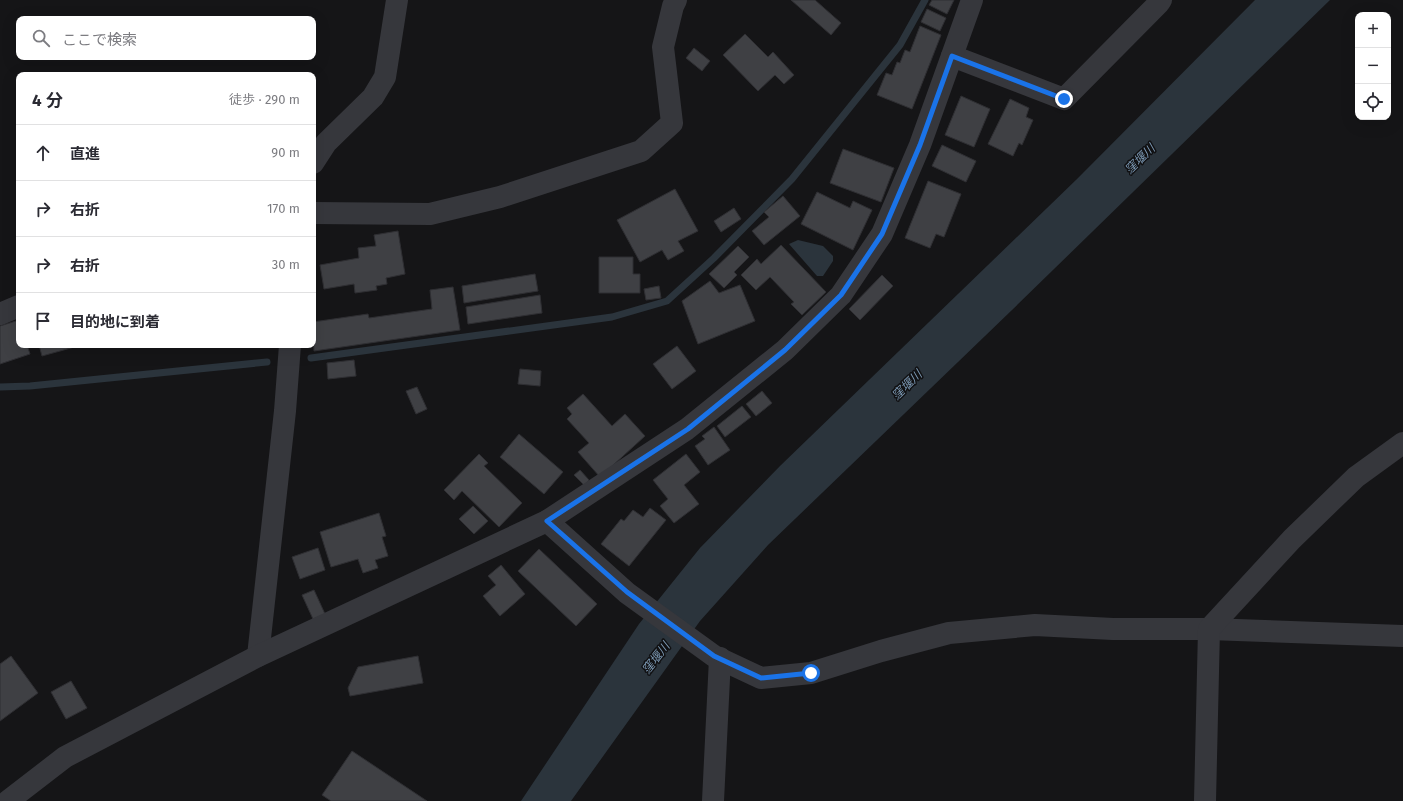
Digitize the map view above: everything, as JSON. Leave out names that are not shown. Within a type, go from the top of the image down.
[{"type":"street","points":[[316,158],[326,143],[373,97],[385,78],[397,0]]},
{"type":"street","points":[[316,213],[430,214],[500,197],[641,152],[672,123],[663,47],[673,6],[676,0]]},
{"type":"street","points":[[8,801],[65,757],[258,656],[547,521],[688,429],[785,350],[841,295],[882,234],[920,145],[972,0]]},
{"type":"street","points":[[952,56],[1064,99],[1159,3],[1160,0]]},
{"type":"street","points":[[0,314],[16,307]]},
{"type":"street","points":[[258,656],[284,419],[290,348]]},
{"type":"street","points":[[1205,801],[1208,628],[1292,539],[1356,476],[1403,443]]},
{"type":"street","points":[[547,521],[627,592],[717,657],[761,678],[811,673],[881,651],[949,633],[1035,625],[1113,629],[1208,628],[1403,636]]},
{"type":"street","points":[[713,801],[717,657]]},
{"type":"water","name":"窪堰川","points":[[1255,0],[1330,0],[768,545],[700,621],[571,801],[521,801],[639,624],[700,548],[780,466],[1077,179]]},
{"type":"water","points":[[798,240],[823,246],[833,256],[833,261],[823,276],[817,276],[789,244]]},
{"type":"building","points":[[791,0],[815,0],[841,23],[831,35]]},
{"type":"building","points":[[932,0],[954,0],[947,14],[929,5]]},
{"type":"building","points":[[927,9],[946,18],[940,31],[921,22]]},
{"type":"building","points":[[920,26],[941,35],[912,109],[877,95],[886,73],[892,75],[897,62],[900,63],[905,50],[910,52]]},
{"type":"building","points":[[745,34],[768,57],[773,52],[794,75],[784,84],[775,75],[758,91],[723,55]]},
{"type":"building","points":[[694,48],[710,61],[702,71],[686,58]]},
{"type":"building","points":[[961,96],[990,109],[974,147],[945,135]]},
{"type":"building","points":[[1010,99],[1029,108],[1026,117],[1033,120],[1022,145],[1019,143],[1013,156],[988,144]]},
{"type":"building","points":[[942,145],[976,161],[966,182],[932,166]]},
{"type":"building","points":[[843,149],[894,168],[881,202],[830,183]]},
{"type":"building","points":[[928,181],[961,194],[944,237],[936,234],[930,248],[905,238]]},
{"type":"building","points":[[675,189],[698,231],[678,241],[684,251],[668,260],[662,250],[640,262],[617,220]]},
{"type":"building","points":[[817,192],[850,208],[853,201],[872,210],[853,250],[801,224]]},
{"type":"building","points":[[783,196],[800,216],[764,245],[752,231],[769,217],[764,212]]},
{"type":"building","points":[[734,208],[741,219],[721,232],[714,221]]},
{"type":"building","points":[[398,231],[405,274],[386,278],[387,284],[376,286],[377,290],[355,293],[354,284],[324,289],[320,265],[359,258],[358,248],[376,246],[374,235]]},
{"type":"building","points":[[781,245],[826,292],[802,315],[791,304],[794,302],[770,277],[756,290],[741,275],[757,259],[761,264]]},
{"type":"building","points":[[738,246],[749,257],[734,272],[737,275],[724,288],[709,274]]},
{"type":"building","points":[[599,257],[633,257],[633,274],[640,274],[640,293],[599,293]]},
{"type":"building","points":[[535,274],[538,291],[464,303],[462,286]]},
{"type":"building","points":[[882,275],[893,286],[860,320],[849,309]]},
{"type":"building","points":[[710,281],[719,293],[740,285],[755,321],[698,344],[682,301]]},
{"type":"building","points":[[659,286],[661,298],[646,300],[644,289]]},
{"type":"building","points":[[453,287],[460,330],[314,351],[314,348],[316,348],[316,322],[368,314],[369,318],[432,309],[430,290]]},
{"type":"building","points":[[540,295],[542,313],[468,324],[466,307]]},
{"type":"building","points":[[16,321],[16,348],[28,348],[30,354],[0,364],[0,326]]},
{"type":"building","points":[[677,346],[696,371],[672,389],[653,364]]},
{"type":"building","points":[[40,348],[71,348],[42,356]]},
{"type":"building","points":[[354,360],[356,376],[328,379],[327,363]]},
{"type":"building","points":[[520,369],[541,371],[540,386],[518,384]]},
{"type":"building","points":[[417,387],[427,409],[416,414],[406,391]]},
{"type":"building","points":[[762,391],[772,403],[756,416],[746,404]]},
{"type":"building","points":[[583,394],[612,426],[625,414],[645,436],[600,477],[578,452],[589,443],[567,419],[572,414],[567,408]]},
{"type":"building","points":[[742,406],[751,417],[725,437],[717,426]]},
{"type":"building","points":[[714,427],[730,450],[708,465],[695,446],[705,439],[702,436]]},
{"type":"building","points":[[519,434],[563,472],[544,494],[500,457]]},
{"type":"building","points":[[479,454],[488,463],[484,466],[522,503],[499,527],[462,491],[454,500],[444,490]]},
{"type":"building","points":[[686,454],[700,472],[684,485],[699,504],[674,523],[660,506],[668,499],[653,480]]},
{"type":"building","points":[[580,470],[589,480],[584,485],[574,475]]},
{"type":"building","points":[[473,506],[488,521],[474,534],[459,519]]},
{"type":"building","points":[[650,508],[666,520],[629,566],[601,544],[621,519],[624,521],[633,510],[643,517]]},
{"type":"building","points":[[379,513],[386,536],[382,537],[388,556],[375,560],[378,568],[363,573],[358,559],[331,567],[320,532]]},
{"type":"building","points":[[318,548],[325,570],[300,579],[292,557]]},
{"type":"building","points":[[539,549],[597,604],[576,626],[518,571]]},
{"type":"building","points":[[501,565],[525,594],[500,616],[483,596],[496,585],[488,576]]},
{"type":"building","points":[[314,590],[325,614],[313,619],[302,595]]},
{"type":"building","points":[[11,656],[38,693],[0,721],[0,664]]},
{"type":"building","points":[[418,656],[423,683],[350,696],[348,688],[358,667]]},
{"type":"building","points":[[71,681],[87,708],[66,719],[51,692]]},
{"type":"building","points":[[352,751],[427,801],[331,801],[322,795]]},
{"type":"waterway","points":[[311,358],[612,317],[667,301],[714,258],[792,179],[900,45],[925,0]]},
{"type":"waterway","points":[[0,387],[30,386],[267,362]]},
{"type":"route","points":[[811,673],[761,678],[714,656],[627,592],[547,521],[688,429],[785,350],[841,295],[882,234],[920,145],[952,56],[1064,99]]}]
